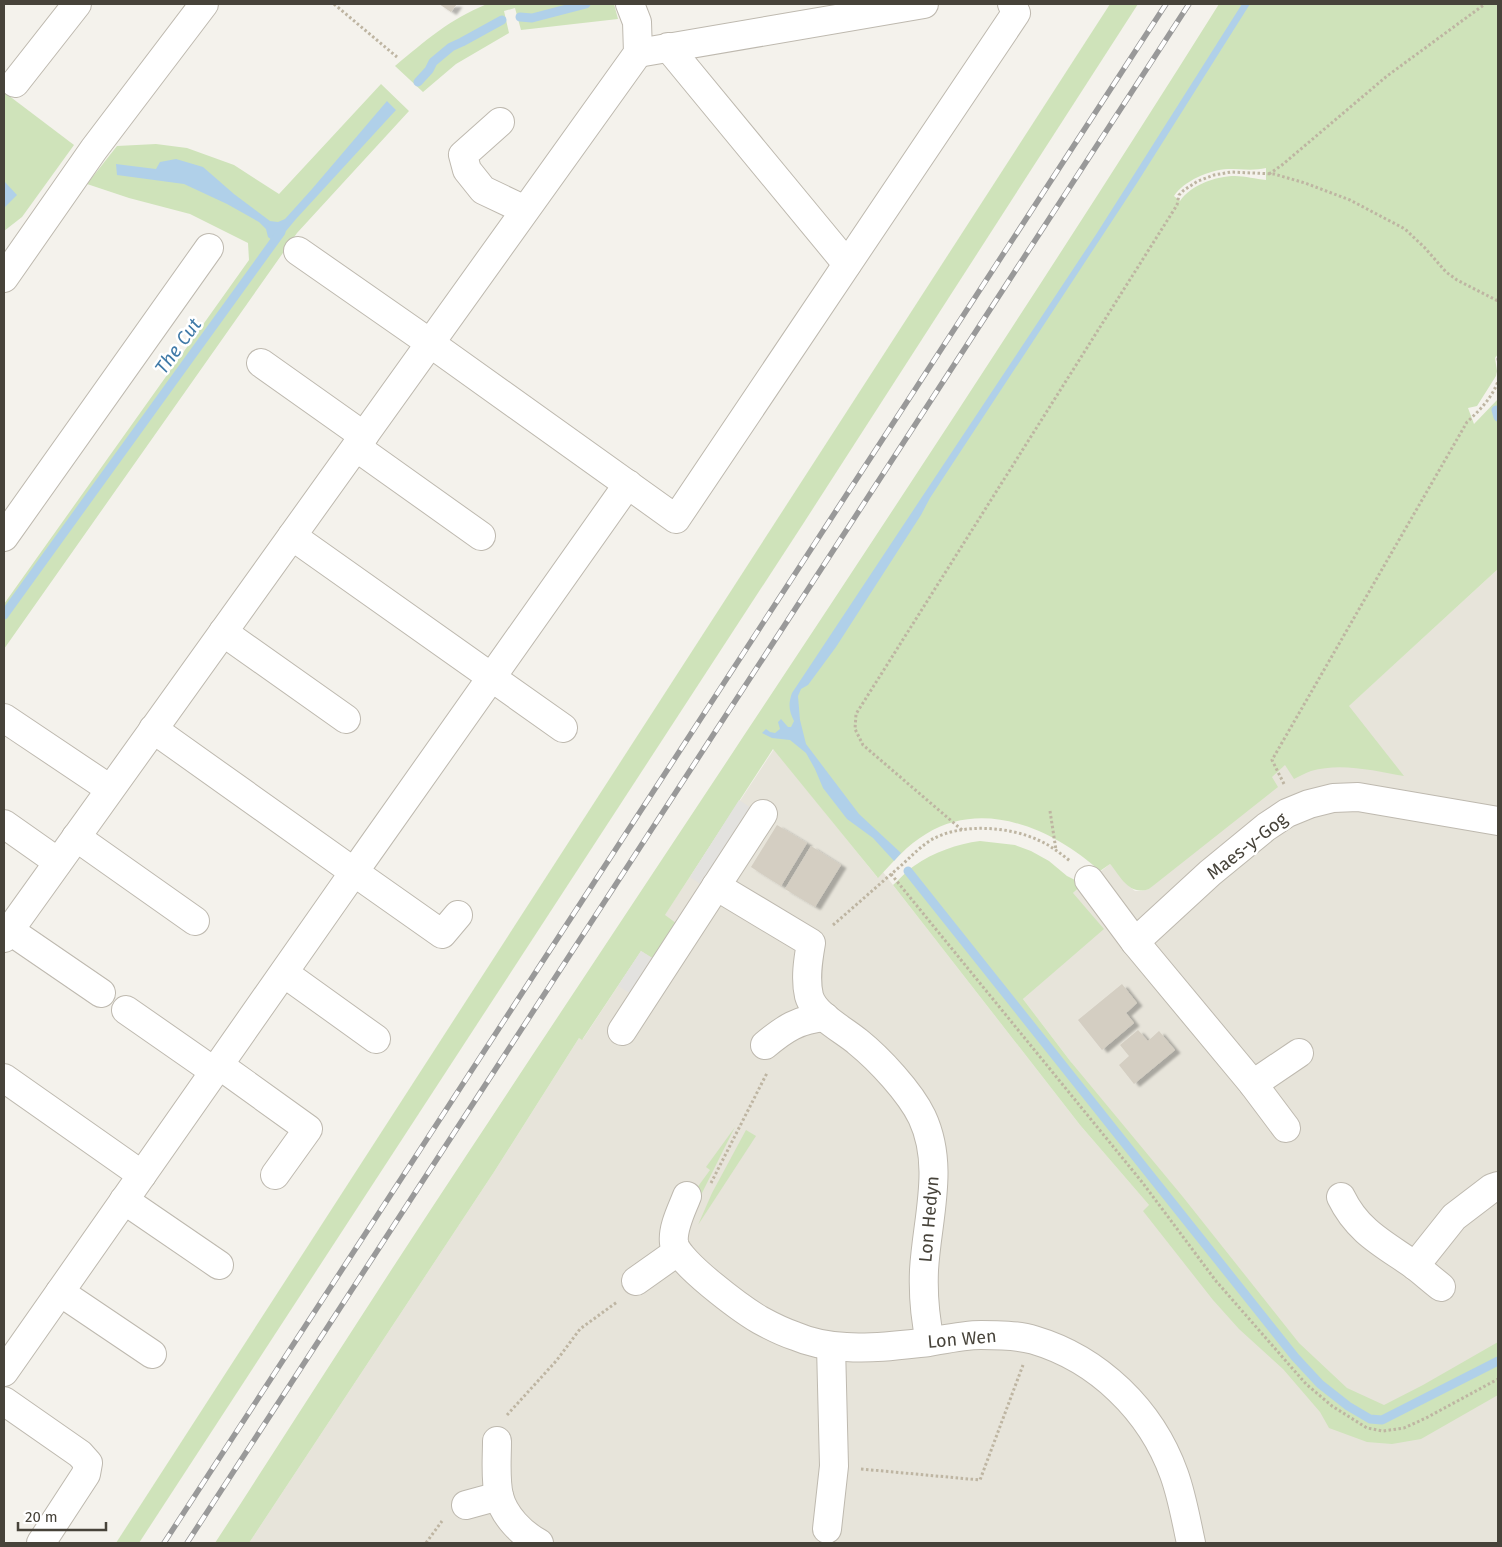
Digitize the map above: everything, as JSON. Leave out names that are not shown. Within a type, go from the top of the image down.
[{"type":"street","points":[[15,83],[77,4]]},
{"type":"street","points":[[4,278],[94,149],[204,4]]},
{"type":"street","points":[[638,53],[921,4]]},
{"type":"street","points":[[298,251],[676,519],[1016,13],[1012,4]]},
{"type":"street","points":[[101,993],[7,934],[638,53],[634,13]]},
{"type":"street","points":[[668,48],[847,264]]},
{"type":"street","points":[[500,122],[463,155],[466,170],[483,190],[525,210]]},
{"type":"street","points":[[4,537],[209,248]]},
{"type":"street","points":[[261,363],[480,536]]},
{"type":"street","points":[[4,1372],[628,484]]},
{"type":"street","points":[[292,536],[563,728]]},
{"type":"street","points":[[223,632],[346,719]]},
{"type":"street","points":[[4,718],[110,790]]},
{"type":"street","points":[[153,729],[442,934],[458,915]]},
{"type":"street","name":"Maes-y-Gog","points":[[1135,942],[1210,873],[1266,827],[1287,813],[1298,809],[1333,798],[1358,797],[1498,819]]},
{"type":"street","points":[[622,1031],[763,814]]},
{"type":"street","points":[[4,824],[58,862]]},
{"type":"street","points":[[76,836],[195,921]]},
{"type":"street","points":[[1089,880],[1135,942],[1253,1084],[1286,1128]]},
{"type":"street","points":[[716,886],[811,944]]},
{"type":"street","name":"Lon Hedyn","points":[[811,944],[808,963],[809,996],[816,1008],[859,1042],[908,1095],[922,1116],[930,1138],[934,1170],[933,1205],[924,1270],[924,1303],[930,1342]]},
{"type":"street","points":[[284,973],[376,1039]]},
{"type":"street","points":[[126,1010],[308,1129],[274,1175]]},
{"type":"street","points":[[764,1046],[794,1024],[810,1018],[826,1017]]},
{"type":"street","points":[[1253,1084],[1299,1053]]},
{"type":"street","points":[[4,1078],[142,1175]]},
{"type":"street","points":[[1414,1266],[1454,1218],[1492,1188],[1498,1186]]},
{"type":"street","points":[[636,1281],[677,1252],[674,1234],[687,1196]]},
{"type":"street","points":[[1341,1197],[1358,1224],[1380,1243],[1441,1287]]},
{"type":"street","points":[[124,1200],[219,1265]]},
{"type":"street","name":"Lon Wen","points":[[677,1252],[714,1286],[760,1320],[794,1336],[817,1344],[849,1348],[930,1342],[980,1335],[1008,1336],[1033,1339],[1082,1361],[1121,1390],[1142,1415],[1160,1444],[1174,1473],[1191,1543]]},
{"type":"street","points":[[60,1292],[152,1354]]},
{"type":"street","points":[[827,1529],[834,1466],[831,1410],[831,1346]]},
{"type":"street","points":[[4,1401],[80,1454],[88,1463],[86,1474],[41,1543]]},
{"type":"street","points":[[497,1441],[499,1496],[514,1524],[539,1543]]},
{"type":"street","points":[[466,1504],[499,1496]]},
{"type":"path","points":[[334,4],[397,57]]},
{"type":"path","points":[[1269,174],[1387,76],[1485,4]]},
{"type":"path","points":[[962,830],[863,745],[855,729],[856,714],[1177,205],[1180,195],[1184,190],[1198,181],[1214,175],[1231,172],[1274,174],[1305,183],[1350,200],[1405,229],[1456,280],[1498,301]]},
{"type":"path","points":[[1298,809],[1274,768],[1272,760],[1467,422],[1484,406],[1498,381]]},
{"type":"path","points":[[1050,811],[1056,850]]},
{"type":"path","points":[[811,944],[911,856],[932,840],[962,830],[972,828],[996,829],[1037,839],[1056,850],[1074,864],[1089,880]]},
{"type":"path","points":[[891,874],[1142,1182],[1216,1281],[1306,1384],[1332,1406],[1366,1428],[1383,1431],[1404,1428],[1498,1379]]},
{"type":"path","points":[[687,1196],[702,1202],[769,1069],[764,1046]]},
{"type":"path","points":[[497,1441],[508,1412],[557,1360],[580,1329],[634,1290],[636,1281]]},
{"type":"path","points":[[834,1466],[980,1480],[1033,1339]]},
{"type":"shaded area","points":[[1498,569],[1498,1543],[249,1543],[494,1172],[579,1038],[583,1039],[774,749],[877,877],[883,872],[1080,1125],[1150,1206],[1071,1062],[1023,999],[1058,968],[1073,893],[1110,864],[1135,891],[1149,889]]},
{"type":"shaded area","points":[[739,800],[754,810],[705,887],[690,877]]},
{"type":"shaded area","points":[[641,951],[657,961],[635,996],[618,986]]},
{"type":"green space","points":[[487,4],[614,4],[618,19],[521,30],[515,8],[504,11],[509,33],[456,64],[423,92],[395,66],[428,39],[461,16]]},
{"type":"green space","points":[[1110,4],[1138,4],[803,524],[139,1543],[116,1543]]},
{"type":"green space","points":[[1219,4],[1498,4],[1498,354],[1495,358],[1497,371],[1496,376],[1477,406],[1468,408],[1474,424],[1498,399],[1498,569],[1349,706],[1404,776],[1358,768],[1334,767],[1311,771],[1294,779],[1285,765],[1272,777],[1278,787],[1149,889],[1136,890],[1126,884],[1110,864],[1100,871],[1062,843],[1040,832],[1018,824],[995,819],[972,819],[949,824],[926,834],[906,849],[878,878],[773,749],[665,915],[680,926],[657,961],[641,951],[582,1040],[579,1038],[494,1172],[249,1543],[215,1543],[434,1204],[846,582]],"holes":[[[1266,168],[1266,180],[1228,176],[1204,182],[1191,190],[1180,201],[1174,196],[1190,181],[1205,174],[1221,170]]]},
{"type":"green space","points":[[381,84],[409,111],[297,233],[4,649],[4,604],[249,260],[248,243],[190,214],[129,198],[87,184],[117,146],[156,144],[187,148],[234,165],[279,194]]},
{"type":"green space","points":[[4,92],[74,145],[22,217],[4,231]]},
{"type":"green space","points":[[980,841],[1015,845],[1031,851],[1049,861],[1067,876],[1083,884],[1073,893],[1104,929],[1023,999],[1071,1062],[1183,1197],[1299,1343],[1347,1388],[1384,1405],[1498,1342],[1498,1395],[1421,1439],[1392,1444],[1367,1442],[1329,1428],[1320,1412],[1283,1369],[1239,1329],[1213,1300],[1143,1211],[1149,1205],[1080,1125],[893,885],[911,868],[922,861],[954,847]]},
{"type":"green space","points":[[735,1127],[701,1195],[694,1192],[710,1170],[706,1167]]},
{"type":"green space","points":[[746,1130],[756,1136],[698,1225],[712,1193]]},
{"type":"water","points":[[1242,4],[1250,4],[1137,183],[930,498],[836,647],[808,685],[801,689],[798,696],[800,720],[806,744],[859,814],[901,853],[894,861],[873,838],[847,819],[823,788],[806,753],[790,740],[772,738],[762,733],[766,729],[775,733],[780,729],[778,722],[781,719],[788,727],[791,727],[794,721],[790,707],[792,693],[1097,233]]},
{"type":"water","points":[[387,101],[396,110],[276,243],[268,237],[266,229],[259,222],[227,204],[184,184],[117,175],[116,164],[156,169],[160,162],[176,159],[203,167],[234,194],[270,221],[278,222],[285,219]]},
{"type":"water","points":[[4,181],[17,195],[4,208]]},
{"type":"building","points":[[439,4],[457,4],[451,12]]},
{"type":"building","points":[[777,825],[807,843],[781,886],[751,867]]},
{"type":"building","points":[[811,846],[841,865],[815,907],[785,889]]},
{"type":"building","points":[[1122,984],[1137,1003],[1126,1013],[1134,1023],[1102,1050],[1078,1020]]},
{"type":"building","points":[[1138,1030],[1148,1041],[1159,1031],[1175,1050],[1134,1084],[1119,1065],[1129,1056],[1120,1045]]},
{"type":"waterway","name":"The Cut","points":[[520,17],[532,18],[586,4]]},
{"type":"waterway","name":"The Cut","points":[[418,82],[429,70],[433,62],[451,47],[502,20]]},
{"type":"waterway","name":"The Cut","points":[[4,615],[281,232]]},
{"type":"waterway","points":[[1496,410],[1498,417]]},
{"type":"waterway","points":[[908,871],[1295,1357],[1320,1384],[1348,1406],[1370,1419],[1382,1420],[1498,1361]]},
{"type":"railway","points":[[164,1543],[1166,4]]},
{"type":"railway","points":[[187,1543],[1189,4]]}]
